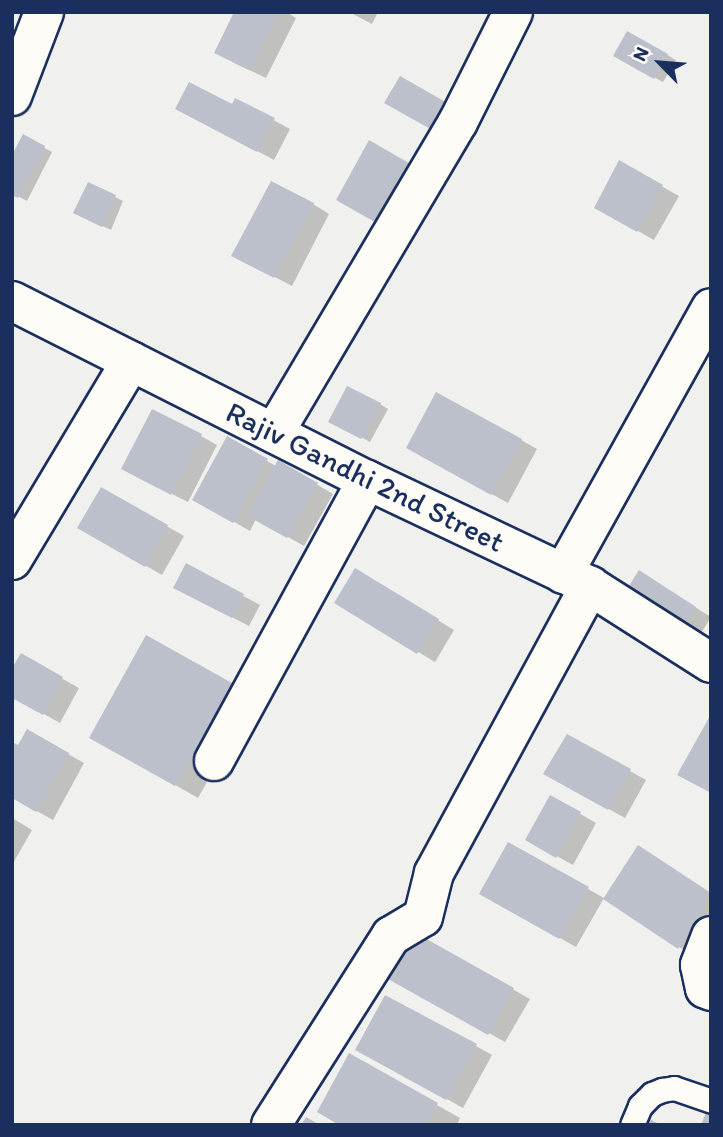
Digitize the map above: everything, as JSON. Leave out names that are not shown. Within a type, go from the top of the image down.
[{"type":"street","points":[[12,96],[44,12]]},
{"type":"street","points":[[274,433],[458,122],[513,12]]},
{"type":"street","name":"Rajiv Gandhi 2nd Street","points":[[12,301],[367,480],[577,580],[711,663]]},
{"type":"street","points":[[271,1125],[391,936],[423,917],[434,873],[711,308]]},
{"type":"street","points":[[12,560],[131,361]]},
{"type":"street","points":[[214,761],[367,480]]},
{"type":"street","points":[[711,936],[700,965],[705,988],[711,991]]},
{"type":"lane","points":[[632,1125],[640,1106],[652,1094],[662,1090],[674,1088],[711,1101]]},
{"type":"building","points":[[234,12],[278,12],[249,70],[214,53]]},
{"type":"building","points":[[627,31],[668,54],[654,79],[613,56]]},
{"type":"building","points":[[400,76],[449,104],[434,131],[384,103]]},
{"type":"building","points":[[189,82],[232,104],[235,98],[275,118],[257,152],[175,109]]},
{"type":"building","points":[[23,134],[45,146],[18,198],[12,195],[12,155]]},
{"type":"building","points":[[369,140],[414,166],[380,225],[336,200]]},
{"type":"building","points":[[619,160],[663,185],[637,232],[594,208]]},
{"type":"building","points":[[271,181],[314,203],[274,278],[231,256]]},
{"type":"building","points":[[88,182],[116,195],[102,227],[73,213]]},
{"type":"building","points":[[347,386],[381,403],[361,439],[328,422]]},
{"type":"building","points":[[436,392],[522,439],[491,495],[406,448]]},
{"type":"building","points":[[152,409],[202,434],[171,495],[121,469]]},
{"type":"building","points":[[227,436],[268,459],[233,523],[192,500]]},
{"type":"building","points":[[278,460],[318,483],[287,538],[247,516]]},
{"type":"building","points":[[101,487],[168,525],[145,567],[77,528]]},
{"type":"building","points":[[186,563],[244,594],[232,618],[173,588]]},
{"type":"building","points":[[355,568],[439,619],[417,654],[334,603]]},
{"type":"building","points":[[639,570],[696,607],[676,638],[619,602]]},
{"type":"building","points":[[146,635],[232,683],[175,786],[89,738]]},
{"type":"building","points":[[21,653],[63,677],[43,715],[12,698],[12,668]]},
{"type":"building","points":[[711,714],[711,793],[677,775]]},
{"type":"building","points":[[27,729],[69,753],[36,812],[12,798],[12,742],[18,745]]},
{"type":"building","points":[[567,734],[631,769],[608,810],[543,774]]},
{"type":"building","points":[[550,795],[581,812],[556,858],[525,840]]},
{"type":"building","points":[[508,842],[589,887],[559,939],[479,894]]},
{"type":"building","points":[[638,845],[711,893],[678,949],[603,899]]},
{"type":"building","points":[[414,932],[514,988],[488,1035],[388,979]]},
{"type":"building","points":[[385,995],[477,1044],[446,1100],[355,1050]]},
{"type":"building","points":[[349,1053],[438,1103],[426,1125],[339,1125],[317,1112]]},
{"type":"building","points":[[706,1113],[711,1115],[711,1125],[701,1125]]},
{"type":"building","points":[[644,1116],[661,1125],[639,1125]]},
{"type":"building","points":[[306,1117],[320,1125],[301,1125]]}]
